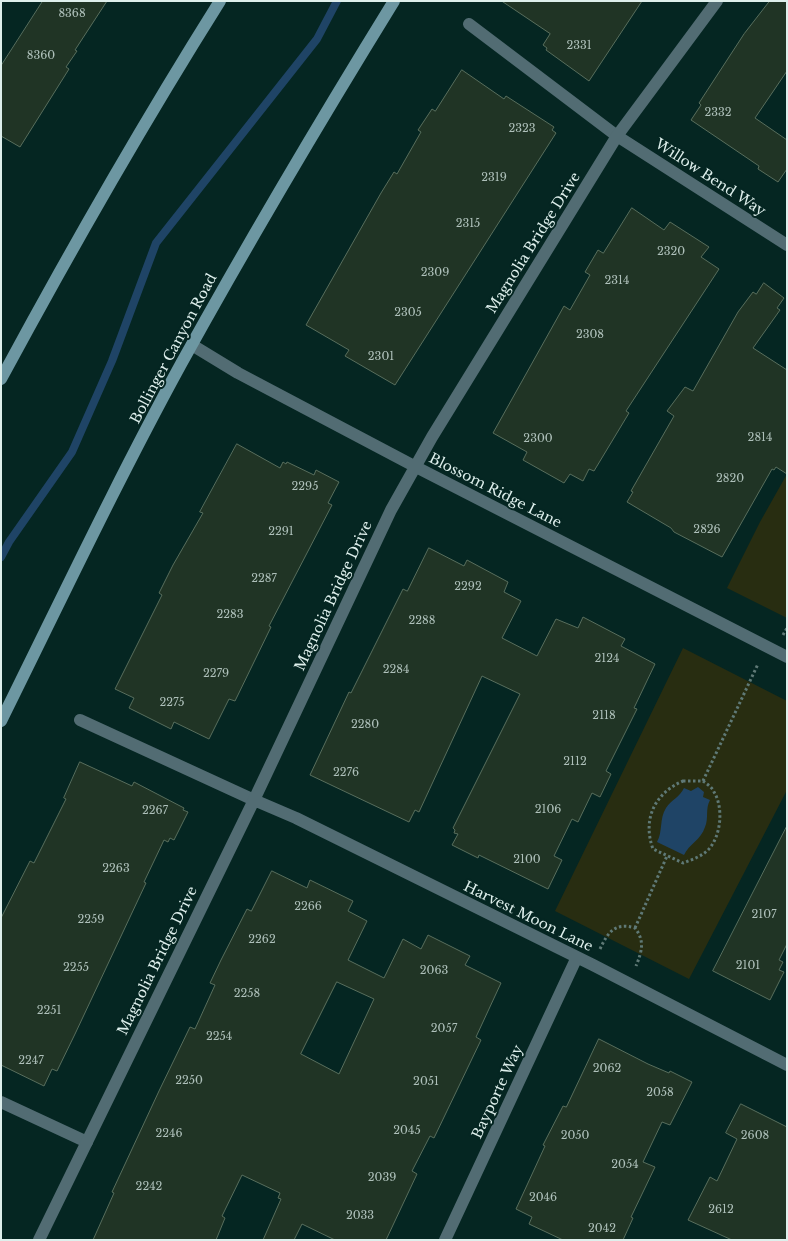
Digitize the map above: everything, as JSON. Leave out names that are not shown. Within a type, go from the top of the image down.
[{"type":"main road","points":[[1,379],[46,295],[158,99],[220,1]]},
{"type":"main road","name":"Bollinger Canyon Road","points":[[1,721],[78,564],[192,345],[285,178],[394,1]]},
{"type":"street","name":"Magnolia Bridge Drive","points":[[39,1240],[254,800],[391,510],[432,437],[617,136],[717,1]]},
{"type":"street","name":"Willow Bend Way","points":[[469,24],[617,136],[787,245]]},
{"type":"street","name":"Blossom Ridge Lane","points":[[192,345],[238,373],[416,467],[787,657]]},
{"type":"street","name":"Harvest Moon Lane","points":[[80,720],[296,818],[593,965],[787,1065]]},
{"type":"street","name":"Bayporte Way","points":[[445,1240],[577,958]]},
{"type":"street","points":[[1,1102],[87,1142]]},
{"type":"path","points":[[703,781],[766,647]]},
{"type":"path","points":[[683,781],[703,781],[713,790],[718,800],[720,818],[716,838],[708,850],[697,858],[682,863],[653,849],[649,839],[650,817],[658,799],[670,787],[683,781]]},
{"type":"path","points":[[634,928],[668,856]]},
{"type":"path","points":[[593,965],[608,932],[616,927],[634,928],[640,935],[643,945],[642,953],[628,983]]},
{"type":"green space","points":[[787,474],[787,618],[727,588],[760,522]]},
{"type":"green space","points":[[683,648],[787,701],[787,790],[689,979],[555,911]]},
{"type":"water","points":[[698,787],[704,792],[703,797],[710,800],[706,824],[701,835],[684,855],[657,842],[662,817],[668,805],[684,788],[691,791]]},
{"type":"building","points":[[43,1],[107,1],[75,50],[77,51],[66,67],[69,69],[20,147],[1,136],[1,66]]},
{"type":"building","points":[[502,1],[642,1],[589,81],[546,50],[547,48],[543,45],[550,34]]},
{"type":"building","points":[[770,1],[787,1],[787,71],[755,118],[787,140],[787,169],[778,182],[758,169],[759,166],[691,120],[701,105],[699,103],[744,34]]},
{"type":"building","points":[[462,70],[504,99],[506,96],[554,127],[552,130],[556,133],[395,385],[345,356],[349,350],[306,325],[381,193],[394,172],[397,174],[421,132],[418,130],[432,109],[435,111]]},
{"type":"building","points":[[632,208],[664,230],[670,222],[709,247],[701,257],[719,269],[626,411],[629,413],[594,471],[589,469],[583,481],[570,474],[564,483],[523,460],[527,452],[493,433],[564,306],[570,310],[590,275],[585,272],[598,250],[603,253]]},
{"type":"building","points":[[764,283],[784,298],[777,308],[780,310],[753,348],[787,370],[787,474],[776,467],[774,470],[772,469],[722,557],[674,532],[671,528],[627,502],[633,492],[631,491],[674,416],[667,411],[685,387],[693,391],[738,312],[753,292],[756,294]]},
{"type":"building","points":[[237,444],[280,468],[283,462],[286,464],[287,462],[314,475],[316,470],[339,482],[328,503],[332,505],[269,626],[271,627],[235,701],[229,699],[209,739],[174,722],[171,729],[129,708],[134,698],[115,689],[162,595],[159,593],[203,513],[200,512]]},
{"type":"building","points":[[429,548],[464,566],[467,560],[508,582],[504,592],[521,601],[502,638],[537,656],[556,619],[578,628],[583,617],[625,639],[621,646],[655,664],[634,708],[637,709],[606,771],[611,774],[600,797],[592,793],[578,822],[572,819],[554,856],[562,860],[548,889],[479,855],[478,858],[452,845],[458,834],[454,833],[455,830],[453,828],[520,694],[482,676],[419,812],[415,810],[409,822],[310,775],[349,692],[351,693],[403,589],[407,591]]},
{"type":"building","points":[[80,762],[132,786],[134,782],[184,808],[183,810],[188,812],[174,840],[170,838],[168,842],[164,840],[144,882],[146,883],[57,1071],[52,1069],[44,1086],[1,1065],[1,918],[30,861],[34,863],[66,799],[64,798]]},
{"type":"building","points":[[787,826],[787,944],[779,960],[783,962],[779,970],[784,972],[770,1000],[713,971]]},
{"type":"building","points":[[272,871],[307,888],[310,880],[353,901],[348,911],[367,921],[348,960],[384,978],[403,939],[421,949],[428,935],[470,956],[465,965],[501,983],[476,1037],[481,1040],[434,1138],[430,1136],[412,1171],[417,1174],[386,1240],[335,1240],[302,1224],[294,1240],[263,1240],[281,1199],[278,1198],[280,1193],[242,1175],[222,1216],[225,1218],[216,1240],[93,1240],[114,1193],[112,1192],[159,1091],[190,1027],[195,1029],[215,985],[210,983],[221,960],[247,909],[251,911]],"holes":[[[337,982],[374,999],[339,1074],[301,1054]]]},
{"type":"building","points":[[599,1039],[648,1064],[669,1073],[670,1071],[692,1082],[670,1125],[662,1122],[643,1162],[655,1167],[631,1217],[633,1218],[623,1240],[563,1240],[529,1224],[532,1217],[516,1209],[545,1146],[543,1145],[563,1106],[566,1107]]},
{"type":"building","points":[[741,1104],[787,1127],[787,1240],[732,1240],[688,1220],[710,1177],[717,1181],[737,1139],[726,1133]]},
{"type":"waterway","points":[[1,557],[9,542],[72,452],[112,361],[156,243],[317,39],[337,1]]}]
